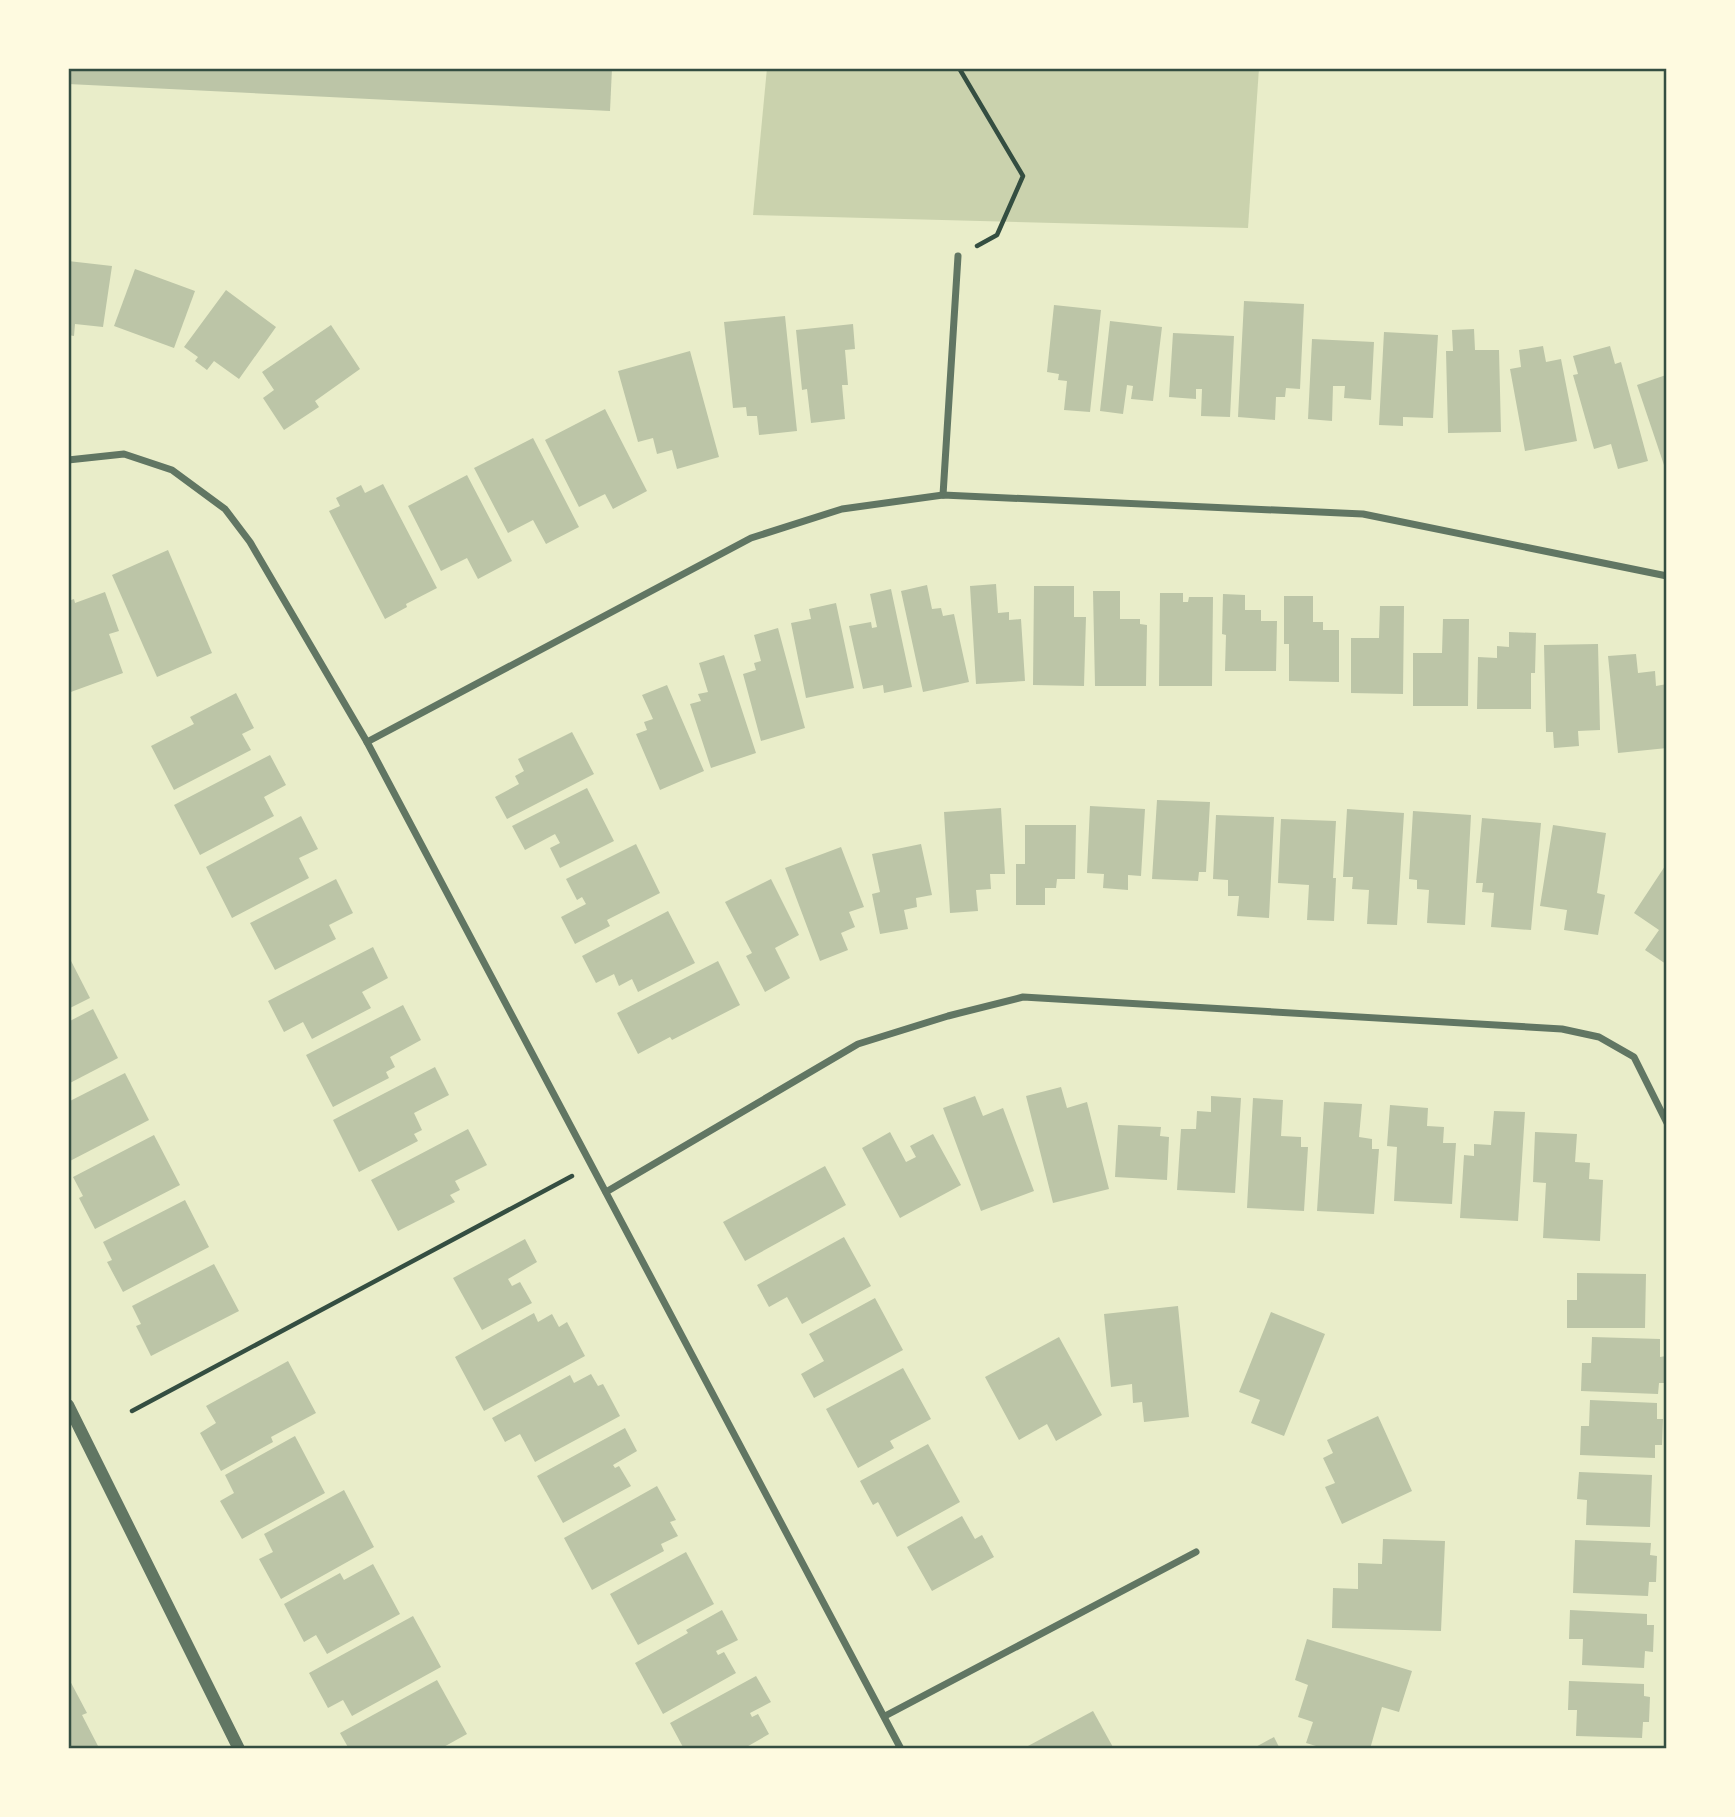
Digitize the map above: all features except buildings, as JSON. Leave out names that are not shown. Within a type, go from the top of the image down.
[{"type":"street","points":[[943,495],[958,256]]},
{"type":"street","points":[[68,460],[124,454],[172,470],[225,509],[250,542],[367,742],[901,1749]]},
{"type":"street","points":[[367,742],[751,538],[842,509],[943,495],[1363,514],[1667,576]]},
{"type":"street","points":[[606,1192],[858,1044],[948,1016],[1024,997],[1562,1029],[1599,1037],[1634,1057],[1667,1123]]},
{"type":"street","points":[[68,1405],[239,1749]]},
{"type":"street","points":[[885,1716],[1196,1552]]},
{"type":"path","points":[[958,256],[997,235],[1023,176],[959,68]]},
{"type":"path","points":[[132,1411],[591,1166]]},
{"type":"green space","points":[[767,68],[1259,68],[1248,228],[753,215]]}]
